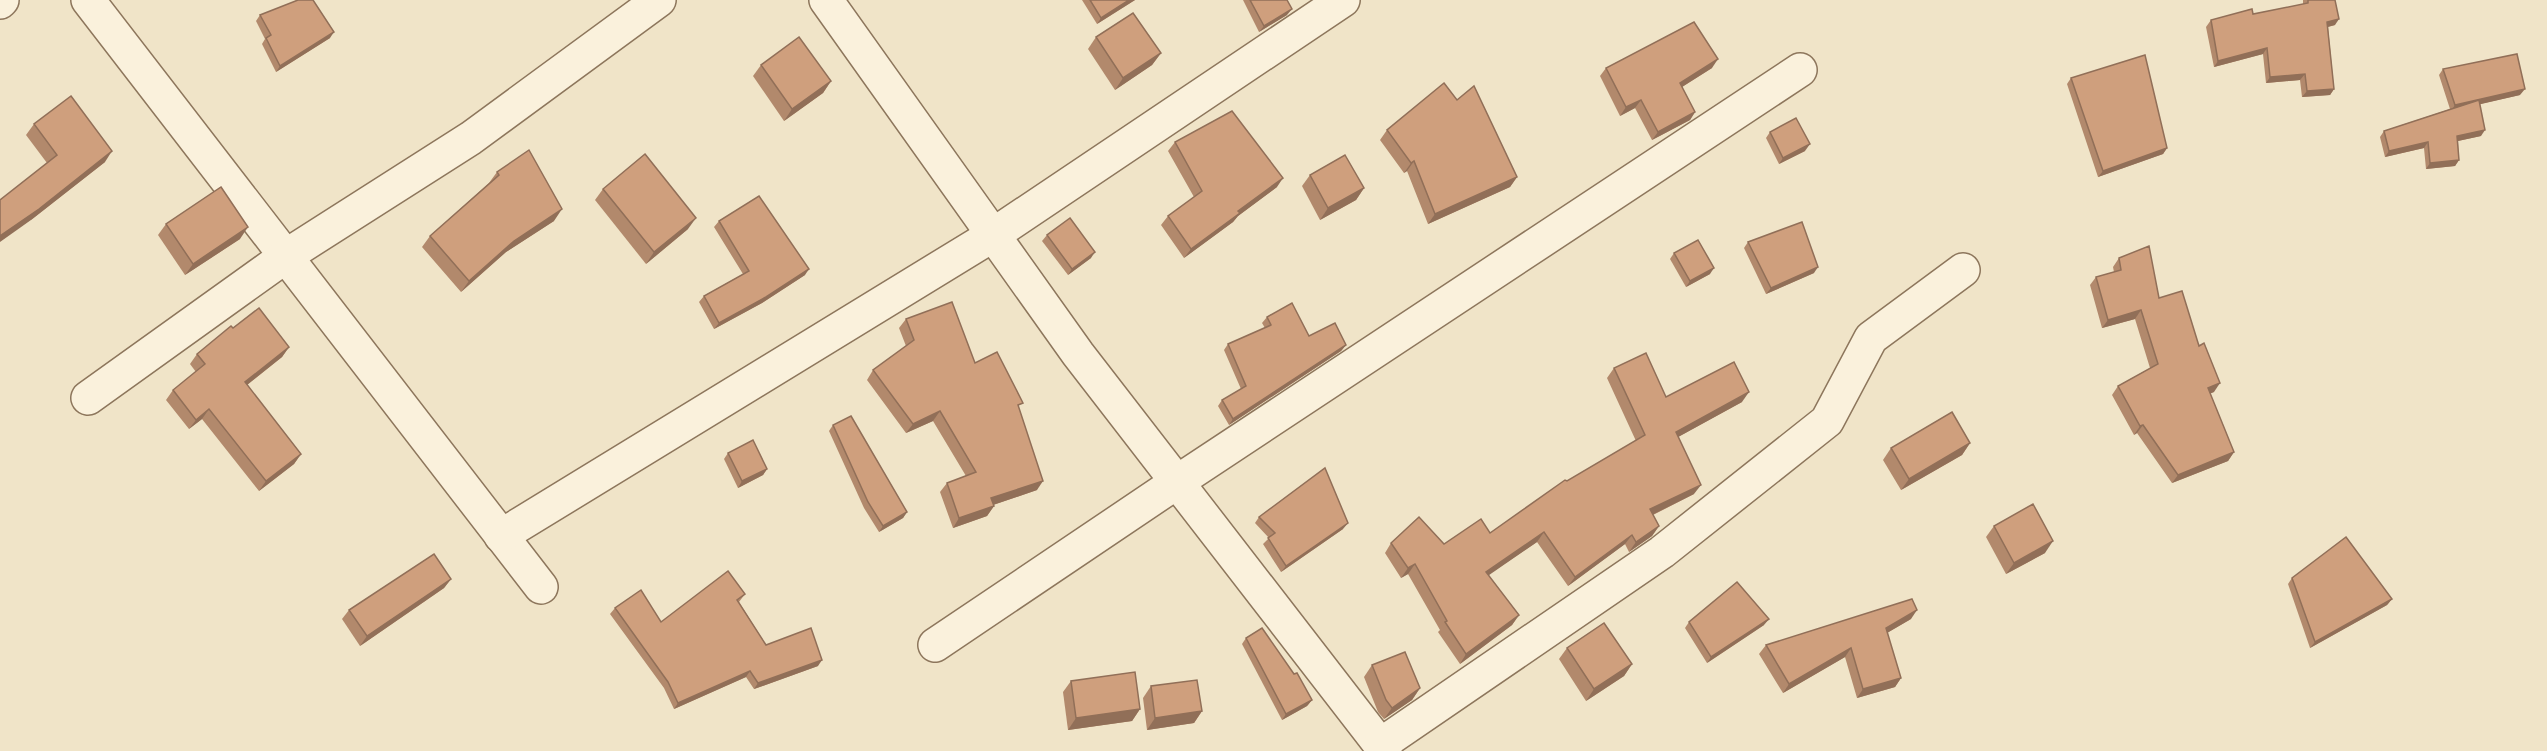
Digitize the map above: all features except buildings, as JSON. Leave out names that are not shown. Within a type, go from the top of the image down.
[{"type":"street","points":[[88,0],[541,587]]},
{"type":"street","points":[[87,398],[286,256],[471,138],[659,0]]},
{"type":"street","points":[[826,0],[1078,354],[1383,748],[1662,552],[1827,421],[1871,338],[1963,270]]},
{"type":"street","points":[[501,536],[993,234],[1343,0]]},
{"type":"street","points":[[935,645],[1800,70]]}]
